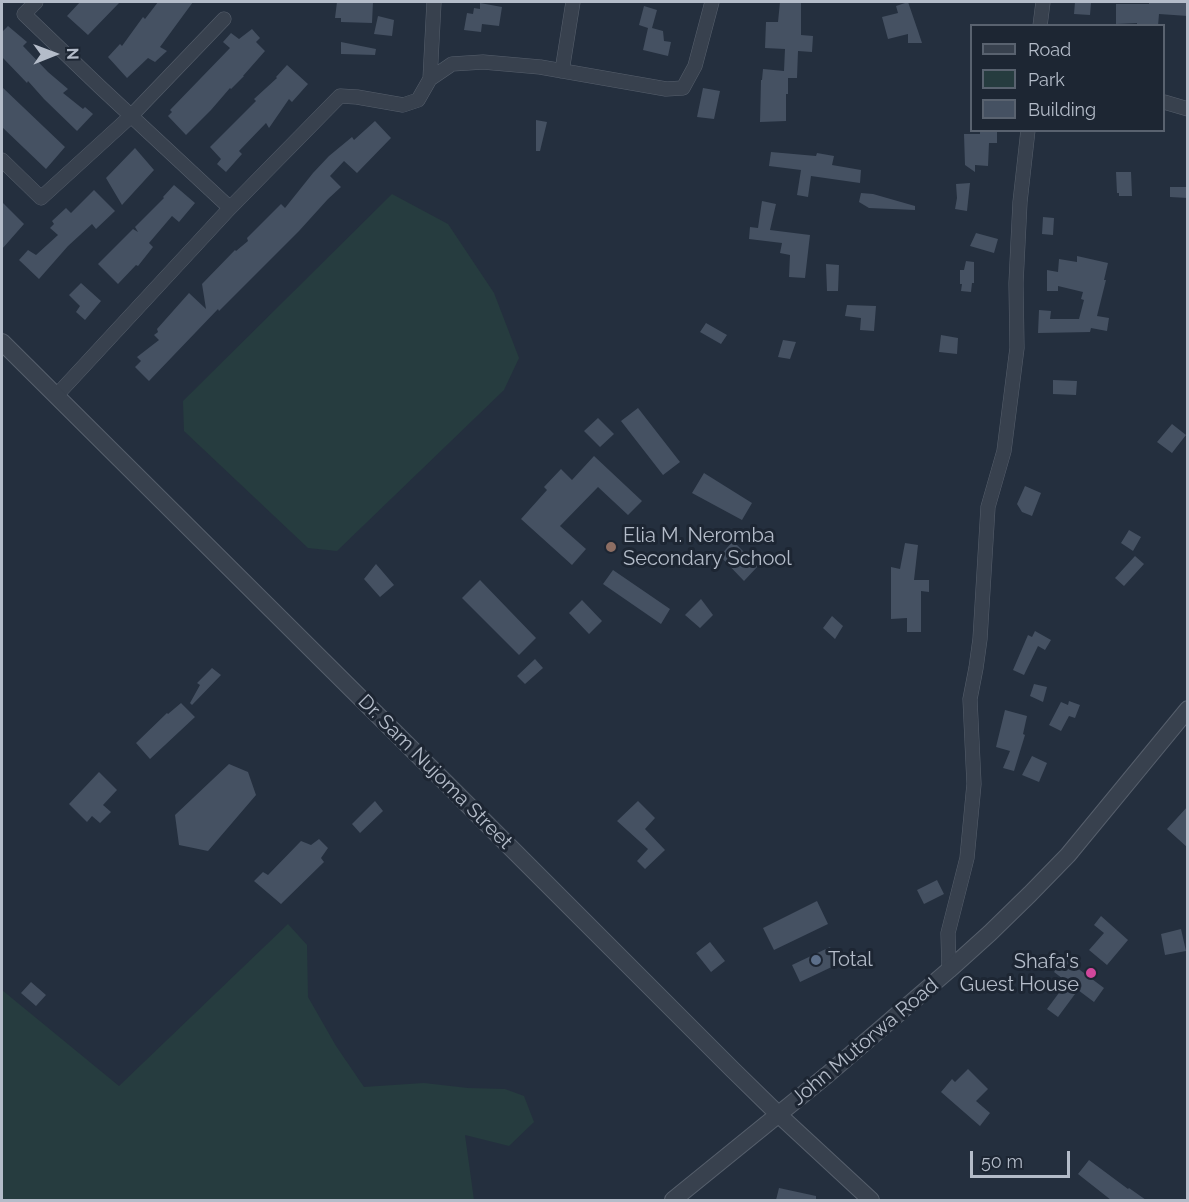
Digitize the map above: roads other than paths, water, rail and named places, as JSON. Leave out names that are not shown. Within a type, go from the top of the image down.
[{"type":"street","points":[[36,2],[24,14],[230,208]]},
{"type":"street","points":[[430,79],[434,2]]},
{"type":"street","points":[[562,70],[573,2]]},
{"type":"street","points":[[56,396],[230,208],[340,96],[403,105],[418,99],[430,79],[452,64],[483,62],[562,70],[666,89],[683,88],[695,66],[712,2]]},
{"type":"street","points":[[1040,24],[1043,2]]},
{"type":"street","points":[[2,160],[41,198],[130,116],[224,19]]},
{"type":"street","points":[[1165,102],[1188,109]]},
{"type":"street","points":[[950,970],[948,933],[968,858],[974,784],[970,699],[980,639],[988,507],[1004,451],[1017,348],[1016,283],[1019,213],[1028,132]]},
{"type":"street","name":"Dr. Sam Nujoma Street","points":[[2,342],[778,1114],[871,1200]]},
{"type":"street","name":"John Mutorwa Road","points":[[673,1200],[827,1075],[950,970],[1030,894],[1068,855],[1188,709]]},
{"type":"place","name":"Elia M. Neromba Secondary School","points":[[611,547]]},
{"type":"place","name":"Total","points":[[816,960]]},
{"type":"place","name":"Shafa's Guest House","points":[[1091,973]]}]
